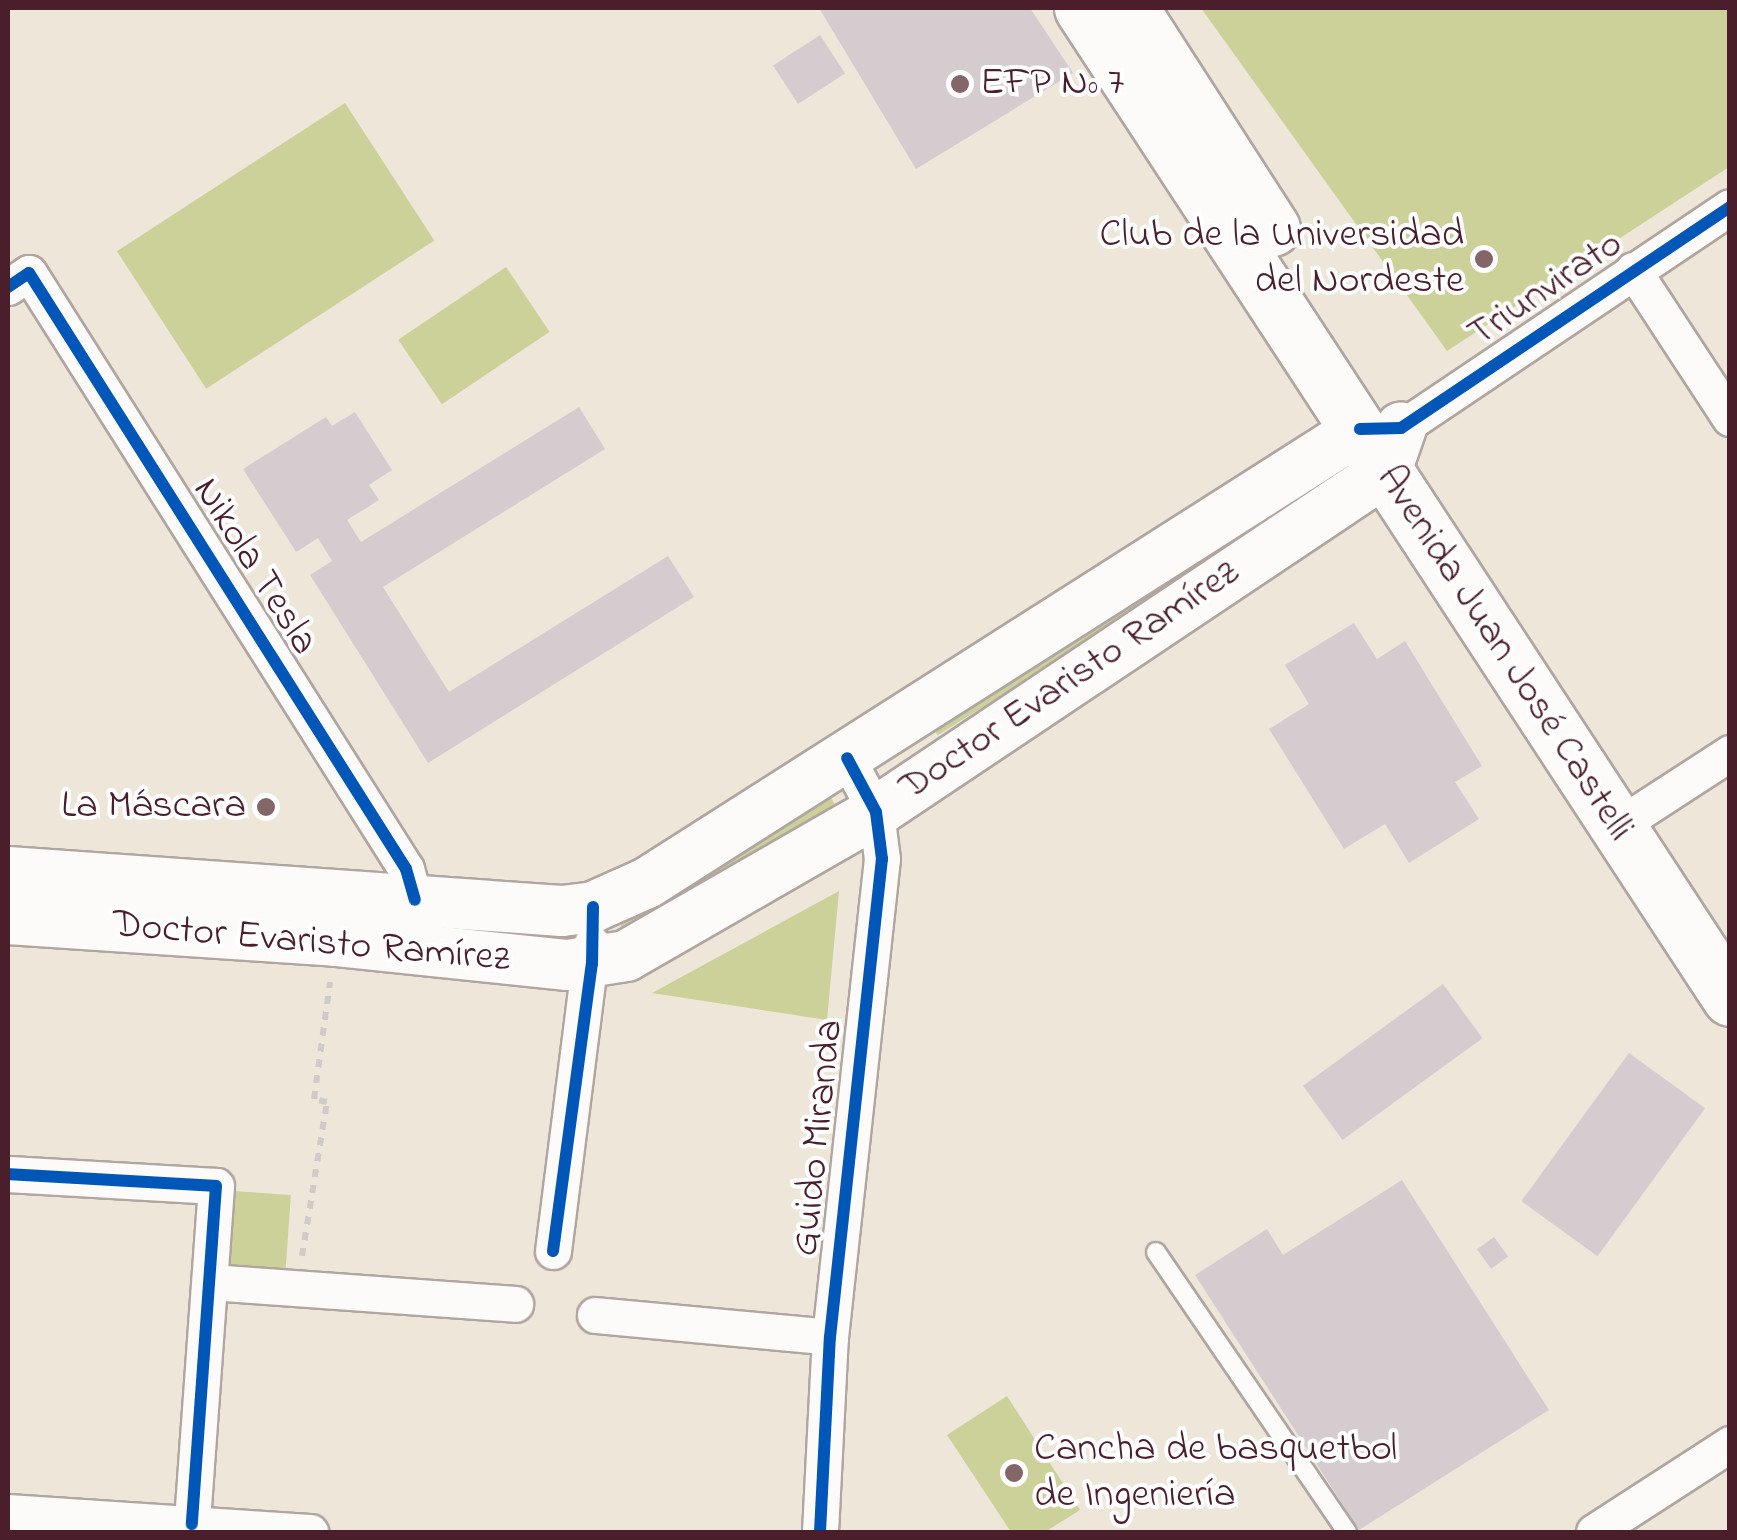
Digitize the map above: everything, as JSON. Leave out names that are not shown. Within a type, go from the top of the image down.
[{"type":"main road","name":"Avenida Juan José Castelli","points":[[1082,8],[1382,443],[1632,817],[1730,998]]},
{"type":"main road","name":"Avenida Juan José Castelli","points":[[1130,8],[1382,443]]},
{"type":"main road","name":"Doctor Evaristo Ramírez","points":[[8,920],[336,917],[415,900],[592,907],[647,883],[847,758],[1382,443]]},
{"type":"main road","name":"Doctor Evaristo Ramírez","points":[[8,872],[336,917],[592,964],[626,956],[876,812],[1382,443]]},
{"type":"main road","name":"Avenida Juan José Castelli","points":[[1632,817],[1730,929]]},
{"type":"street","name":"Triunvirato","points":[[1382,443],[1730,207]]},
{"type":"street","points":[[1633,270],[1730,418]]},
{"type":"street","name":"Nikola Tesla","points":[[18,280],[406,869],[415,900]]},
{"type":"street","points":[[1632,817],[1730,753]]},
{"type":"street","name":"Guido Miranda","points":[[820,1532],[830,1337],[882,859],[876,812],[847,758]]},
{"type":"street","points":[[553,1251],[592,964],[592,907]]},
{"type":"street","points":[[8,1174],[216,1186],[192,1524]]},
{"type":"street","points":[[210,1282],[515,1304]]},
{"type":"street","points":[[596,1315],[830,1337]]},
{"type":"street","points":[[1594,1532],[1730,1444]]},
{"type":"street","points":[[8,1512],[310,1532]]},
{"type":"lane","points":[[1156,1252],[1347,1532]]},
{"type":"path","points":[[297,1289],[327,1102],[314,1099],[336,917]]},
{"type":"green space","name":"Club de la Universidad del Nordeste","points":[[1201,8],[1729,8],[1729,167],[1447,351]]},
{"type":"green space","points":[[345,103],[434,241],[206,389],[117,251]]},
{"type":"green space","points":[[506,267],[550,332],[442,404],[398,340]]},
{"type":"green space","points":[[1311,476],[1323,495],[938,735],[926,717]]},
{"type":"green space","points":[[829,794],[839,812],[628,936],[620,924]]},
{"type":"green space","points":[[839,891],[827,1020],[652,993]]},
{"type":"green space","points":[[233,1191],[291,1195],[286,1271],[228,1267]]},
{"type":"green space","name":"Cancha de basquetbol de Ingeniería","points":[[1007,1396],[1080,1510],[1045,1532],[1011,1532],[947,1435]]},
{"type":"building","name":"EFP Nº 7","points":[[819,8],[1030,8],[1073,73],[916,169]]},
{"type":"building","points":[[820,35],[845,74],[798,104],[773,65]]},
{"type":"building","points":[[579,407],[605,449],[383,587],[449,692],[668,556],[694,597],[428,763],[310,575],[332,561],[318,538],[296,552],[243,469],[326,417],[332,426],[355,412],[392,470],[369,485],[379,500],[347,520],[361,542]]},
{"type":"building","points":[[1354,623],[1377,659],[1405,641],[1482,766],[1455,782],[1479,819],[1409,863],[1385,824],[1344,849],[1269,729],[1309,704],[1285,665]]},
{"type":"building","points":[[1443,984],[1482,1038],[1342,1140],[1303,1086]]},
{"type":"building","points":[[1629,1053],[1705,1108],[1597,1256],[1521,1201]]},
{"type":"building","points":[[1402,1180],[1549,1410],[1359,1530],[1195,1275],[1267,1229],[1283,1255]]},
{"type":"building","points":[[1494,1237],[1508,1256],[1491,1269],[1477,1249]]},
{"type":"cycle path","points":[[1360,429],[1401,428],[1730,207]]},
{"type":"cycle path","points":[[8,287],[29,273],[406,869],[415,900]]},
{"type":"cycle path","points":[[820,1532],[830,1337],[882,859],[876,812],[847,758]]},
{"type":"cycle path","points":[[553,1251],[592,964],[593,907]]},
{"type":"cycle path","points":[[8,1174],[216,1186],[192,1524]]},
{"type":"place","name":"EFP Nº 7","points":[[960,84]]},
{"type":"place","name":"Club de la Universidad del Nordeste","points":[[1484,259]]},
{"type":"place","name":"La Máscara","points":[[266,807]]},
{"type":"place","name":"Cancha de basquetbol de Ingeniería","points":[[1014,1473]]}]
